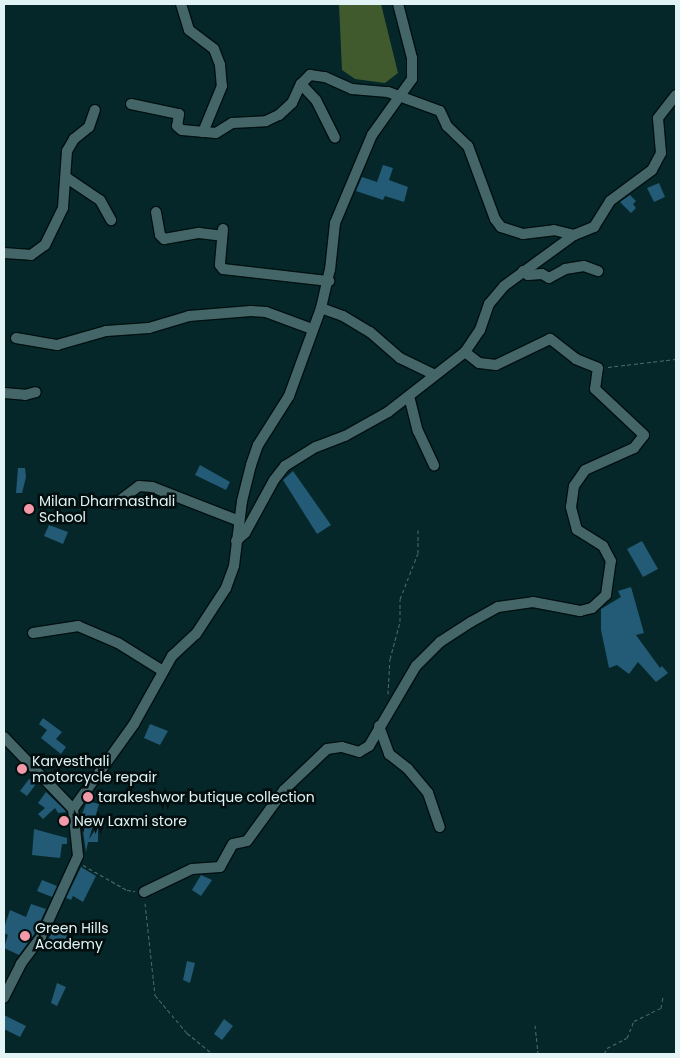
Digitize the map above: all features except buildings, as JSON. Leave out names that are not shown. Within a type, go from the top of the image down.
[{"type":"street","points":[[181,4],[189,30],[214,49],[220,65],[222,86],[203,132]]},
{"type":"street","points":[[73,810],[134,724],[172,656],[196,634],[226,588],[234,566],[239,521],[258,445],[289,396],[321,308],[329,281],[333,231],[345,195],[382,116],[400,99],[412,79],[414,68],[398,4]]},
{"type":"street","points":[[132,104],[176,113],[179,117],[178,128],[216,132],[232,123],[266,121],[279,116],[292,103],[306,77],[315,74],[347,88],[377,90],[440,111],[447,126],[468,146],[495,219],[502,227],[523,234],[554,230],[574,235]]},
{"type":"street","points":[[301,84],[316,100],[334,138]]},
{"type":"street","points":[[236,541],[246,533],[274,480],[285,466],[316,447],[345,436],[388,412],[465,352],[480,330],[489,304],[504,286],[574,235],[594,228],[610,201],[652,170],[661,153],[658,118],[676,95]]},
{"type":"street","points":[[4,253],[31,255],[45,245],[63,208],[62,194],[67,178],[67,151],[74,139],[89,127],[95,110]]},
{"type":"street","points":[[67,178],[100,200],[111,220]]},
{"type":"street","points":[[156,212],[160,235],[164,239],[199,233],[222,232],[220,265],[223,269],[329,281]]},
{"type":"street","points":[[523,271],[528,275],[542,274],[549,278],[565,269],[584,266],[598,271]]},
{"type":"street","points":[[321,308],[343,316],[370,332],[400,358],[434,375]]},
{"type":"street","points":[[16,338],[57,345],[106,331],[149,328],[189,316],[250,310],[266,312],[312,329]]},
{"type":"street","points":[[144,892],[192,869],[220,866],[232,844],[247,840],[284,790],[307,765],[336,747],[358,752],[369,746],[379,726],[416,666],[440,642],[471,622],[498,608],[533,602],[580,611],[592,608],[606,595],[611,561],[603,546],[577,530],[571,507],[574,486],[585,470],[634,448],[644,439],[641,431],[595,389],[598,368],[576,359],[550,339],[496,365],[479,363],[465,352]]},
{"type":"street","points":[[4,393],[25,395],[36,392]]},
{"type":"street","points":[[409,396],[418,431],[434,465]]},
{"type":"street","points":[[116,504],[139,486],[152,487],[239,521]]},
{"type":"street","points":[[33,633],[78,626],[118,642],[163,671]]},
{"type":"street","points":[[379,726],[389,754],[408,769],[428,793],[440,827]]},
{"type":"street","points":[[4,738],[73,810],[78,856],[41,937],[21,964],[4,998]]},
{"type":"path","points":[[598,368],[676,359]]},
{"type":"path","points":[[388,695],[390,660],[400,621],[400,599],[418,553],[418,530]]},
{"type":"path","points":[[75,864],[127,890],[144,892],[155,995],[187,1033],[214,1054]]},
{"type":"path","points":[[604,1054],[607,1048],[627,1038],[634,1022],[661,1008],[662,996]]},
{"type":"path","points":[[535,1025],[538,1054]]},
{"type":"green space","points":[[339,4],[381,4],[398,73],[385,83],[355,79],[342,70]]},
{"type":"place","name":"Milan Dharmasthali School","points":[[29,509]]},
{"type":"place","name":"Karvesthali motorcycle repair","points":[[22,769]]},
{"type":"place","name":"tarakeshwor butique collection","points":[[88,797]]},
{"type":"place","name":"New Laxmi store","points":[[64,821]]},
{"type":"place","name":"Green Hills Academy","points":[[25,936]]}]
